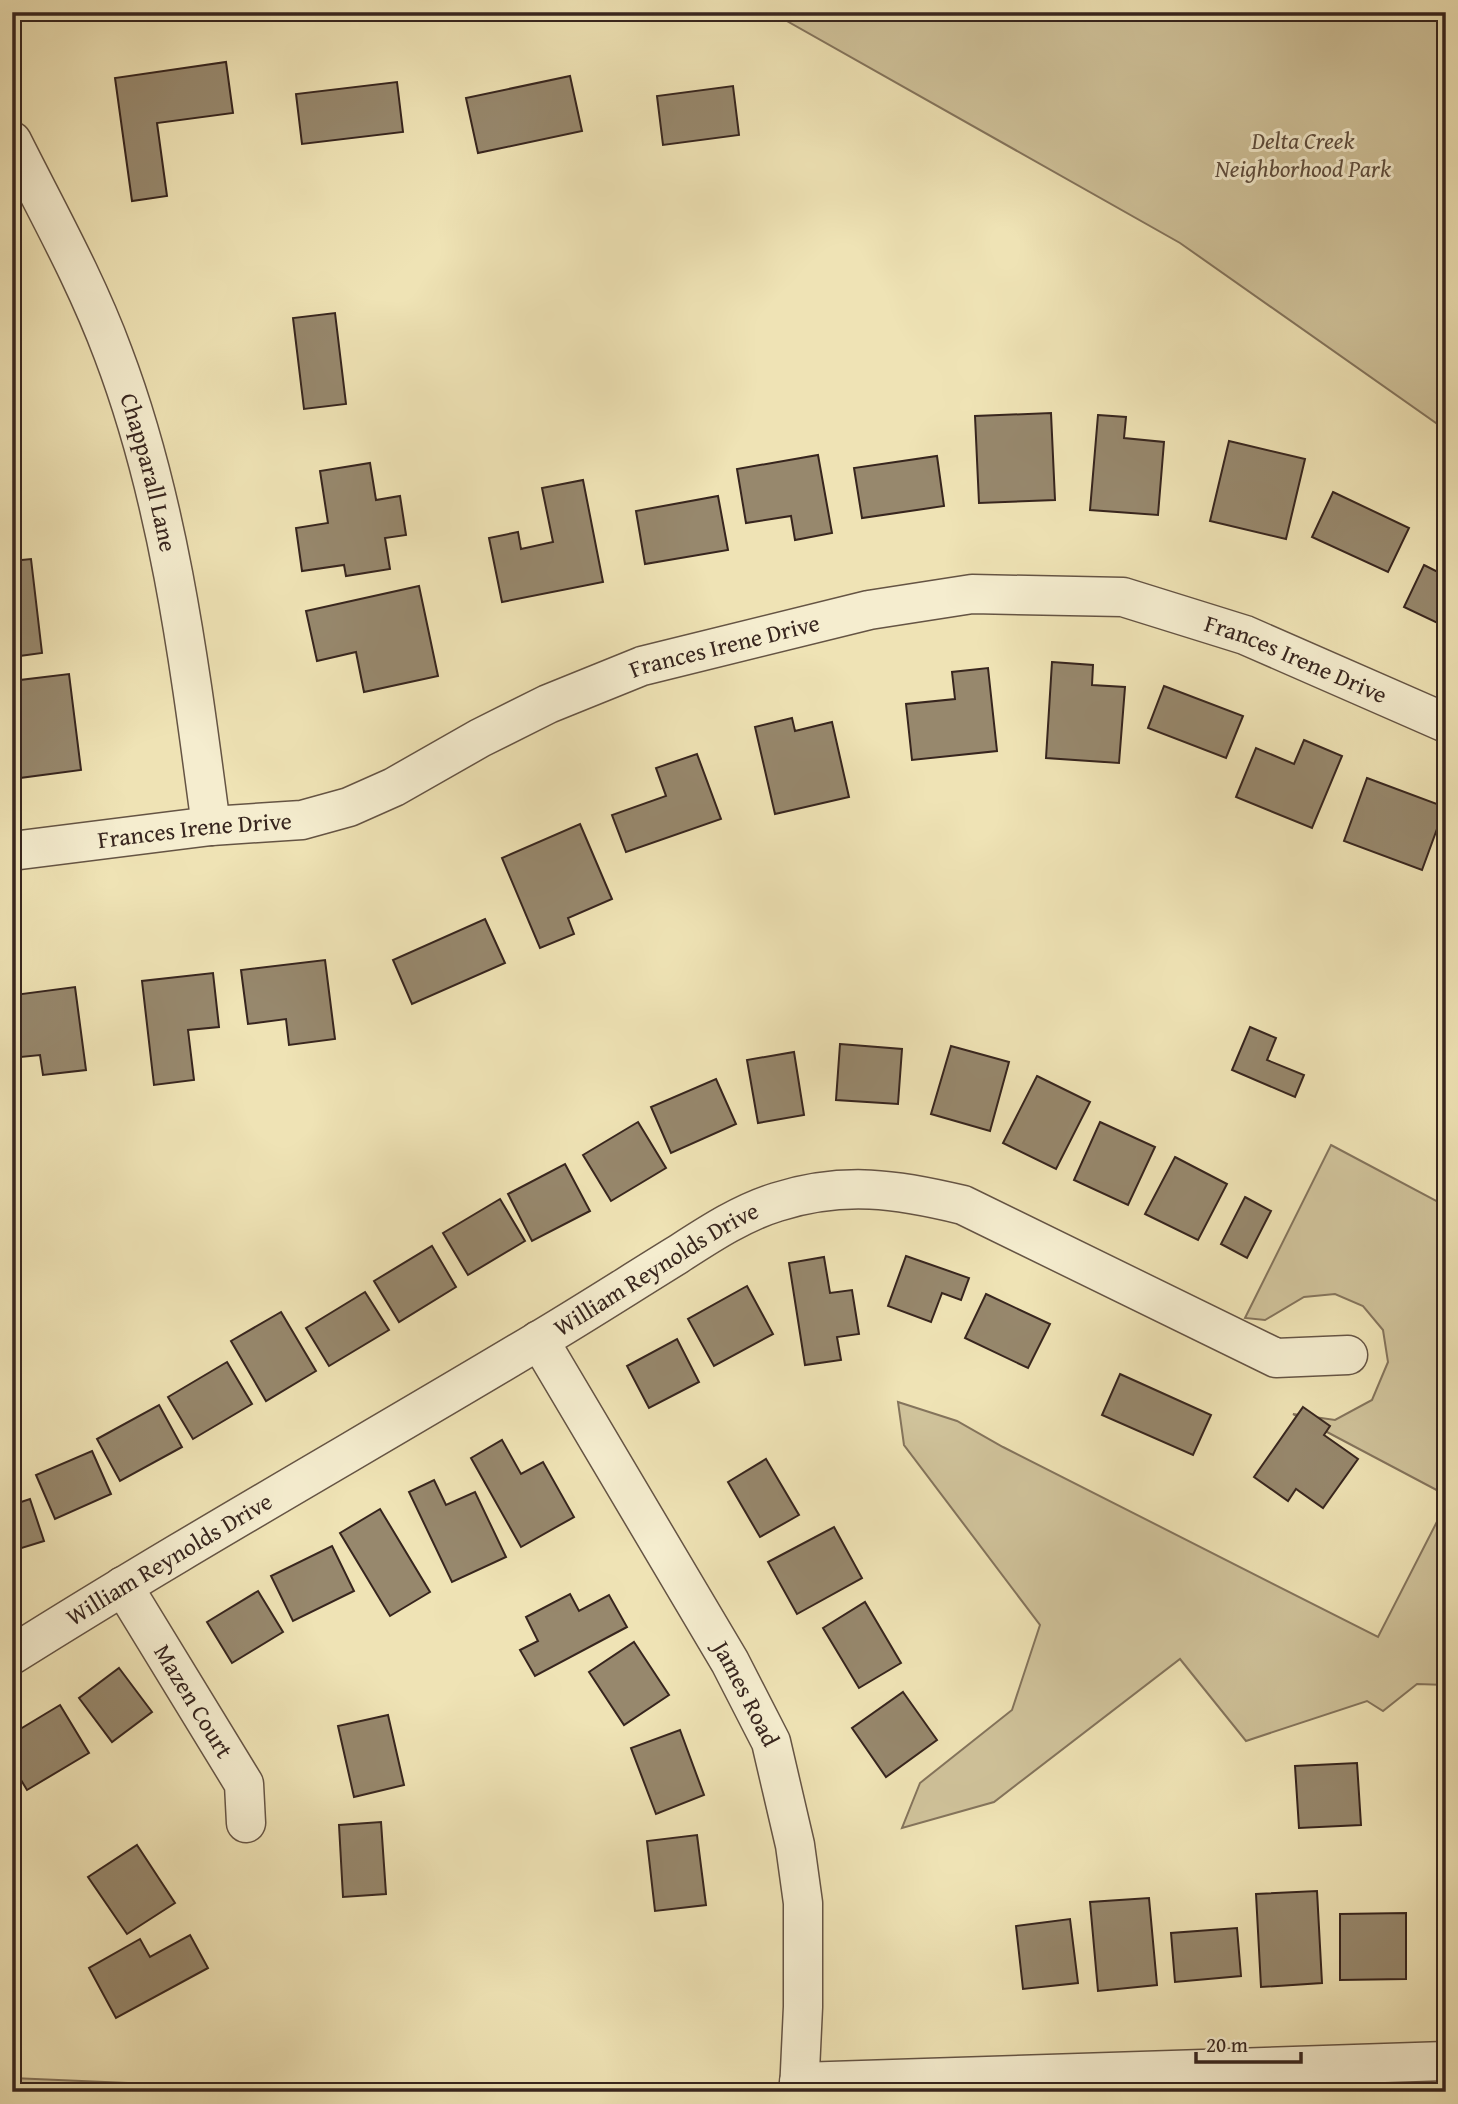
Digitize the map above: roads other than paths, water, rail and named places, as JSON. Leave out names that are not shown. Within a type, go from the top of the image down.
[{"type":"street","name":"Chapparall Lane","points":[[12,141],[95,310],[114,354],[143,444],[183,621],[211,826]]},
{"type":"street","name":"Frances Irene Drive","points":[[12,851],[211,826],[302,820],[349,807],[394,787],[480,738],[548,704],[642,666],[869,610],[972,594],[1123,597],[1245,635],[1446,723]]},
{"type":"street","name":"William Reynolds Drive","points":[[12,1655],[123,1586],[539,1340],[729,1223],[775,1202],[824,1190],[870,1188],[914,1193],[964,1205],[1276,1358],[1348,1355]]},
{"type":"street","name":"James Road","points":[[539,1340],[730,1662],[771,1742],[795,1845],[803,1903],[803,2007],[799,2087]]},
{"type":"street","name":"Mazen Court","points":[[123,1586],[244,1784],[246,1823]]},
{"type":"street","points":[[799,2087],[1446,2061]]},
{"type":"park label","name":"Delta Creek Neighborhood Park","points":[[1303,155]]}]
